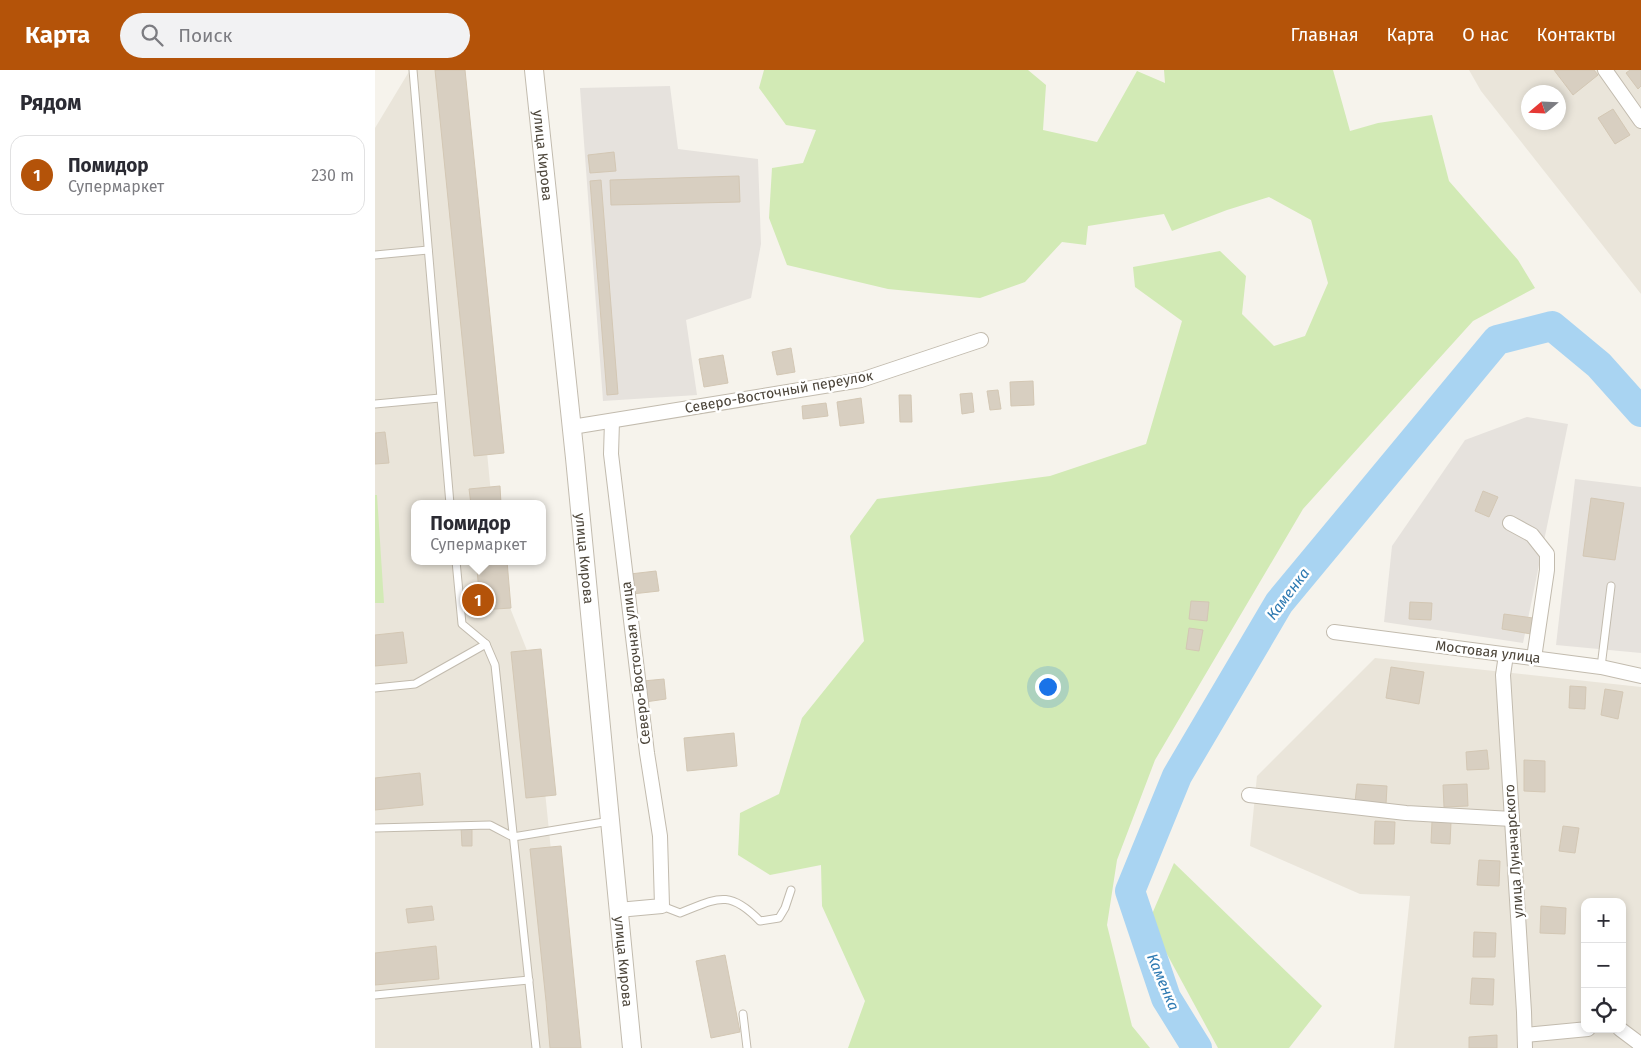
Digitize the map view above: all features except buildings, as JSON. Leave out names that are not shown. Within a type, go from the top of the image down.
[{"type":"street","name":"улица Кирова","points":[[534,70],[572,426],[632,1048]]},
{"type":"street","points":[[1605,70],[1641,120]]},
{"type":"street","name":"Северо-Восточный переулок","points":[[572,426],[861,380],[981,340]]},
{"type":"street","name":"Северо-Восточная улица","points":[[612,421],[611,454],[647,753],[659,836],[662,906]]},
{"type":"street","points":[[1510,523],[1532,535],[1547,554],[1547,570],[1534,658]]},
{"type":"street","name":"Мостовая улица","points":[[1334,632],[1601,667],[1641,676]]},
{"type":"street","name":"улица Луначарского","points":[[1506,655],[1503,675],[1525,1041]]},
{"type":"street","points":[[1249,795],[1406,813],[1512,819]]},
{"type":"street","points":[[618,910],[662,906]]},
{"type":"street","points":[[1525,1041],[1581,1030]]},
{"type":"street","points":[[1625,1033],[1640,1044],[1640,1048]]},
{"type":"lane","points":[[413,70],[451,500]]},
{"type":"lane","points":[[375,255],[428,250]]},
{"type":"lane","points":[[375,404],[441,398]]},
{"type":"lane","points":[[456,565],[462,624],[486,644],[495,665],[536,1048]]},
{"type":"lane","points":[[1601,667],[1611,586]]},
{"type":"lane","points":[[375,688],[415,684],[486,644]]},
{"type":"lane","points":[[375,828],[490,825],[513,837],[610,821]]},
{"type":"lane","points":[[662,906],[680,913],[715,899],[734,900],[748,908],[761,921],[779,918],[785,908],[791,890]]},
{"type":"lane","points":[[375,995],[529,980]]},
{"type":"lane","points":[[743,1014],[747,1048]]},
{"type":"shaded area","points":[[410,70],[450,70],[492,500],[411,500],[411,565],[497,565],[499,580],[532,663],[571,1048],[375,1048],[375,128]]},
{"type":"shaded area","points":[[1469,70],[1641,70],[1641,294],[1481,91]]},
{"type":"shaded area","points":[[670,86],[678,149],[758,159],[761,244],[751,298],[686,320],[697,395],[603,401],[580,88]]},
{"type":"shaded area","points":[[1527,417],[1568,424],[1523,643],[1384,622],[1392,546],[1465,440]]},
{"type":"shaded area","points":[[1575,479],[1641,487],[1641,653],[1556,645]]},
{"type":"shaded area","points":[[1375,658],[1641,687],[1641,1048],[1394,1048],[1410,896],[1360,894],[1250,846],[1257,776]]},
{"type":"green space","points":[[764,70],[1028,70],[1046,85],[1043,130],[1097,142],[1137,71],[1165,83],[1164,70],[1333,70],[1350,131],[1378,123],[1432,115],[1449,181],[1518,260],[1535,288],[1473,321],[1303,509],[1155,760],[1117,860],[1107,925],[1132,1026],[1150,1048],[848,1048],[865,1001],[822,906],[821,865],[770,875],[738,855],[740,813],[779,794],[802,718],[864,641],[850,536],[877,499],[1050,476],[1146,444],[1182,321],[1135,287],[1133,267],[1220,251],[1246,276],[1242,314],[1274,346],[1305,336],[1328,283],[1311,220],[1269,197],[1227,210],[1172,231],[1164,214],[1088,226],[1086,245],[1062,242],[1025,282],[980,298],[888,289],[787,265],[769,218],[772,168],[803,163],[816,130],[786,125],[759,88]]},
{"type":"green space","points":[[375,495],[377,495],[384,603],[375,603]]},
{"type":"green space","points":[[1174,863],[1322,1006],[1289,1048],[1218,1048],[1149,921]]},
{"type":"waterway","name":"Каменка","points":[[1197,1048],[1166,998],[1130,891],[1177,776],[1279,603],[1497,340],[1552,326],[1599,365],[1641,412]]},
{"type":"place","name":"Помидор","points":[[478,600]]}]
